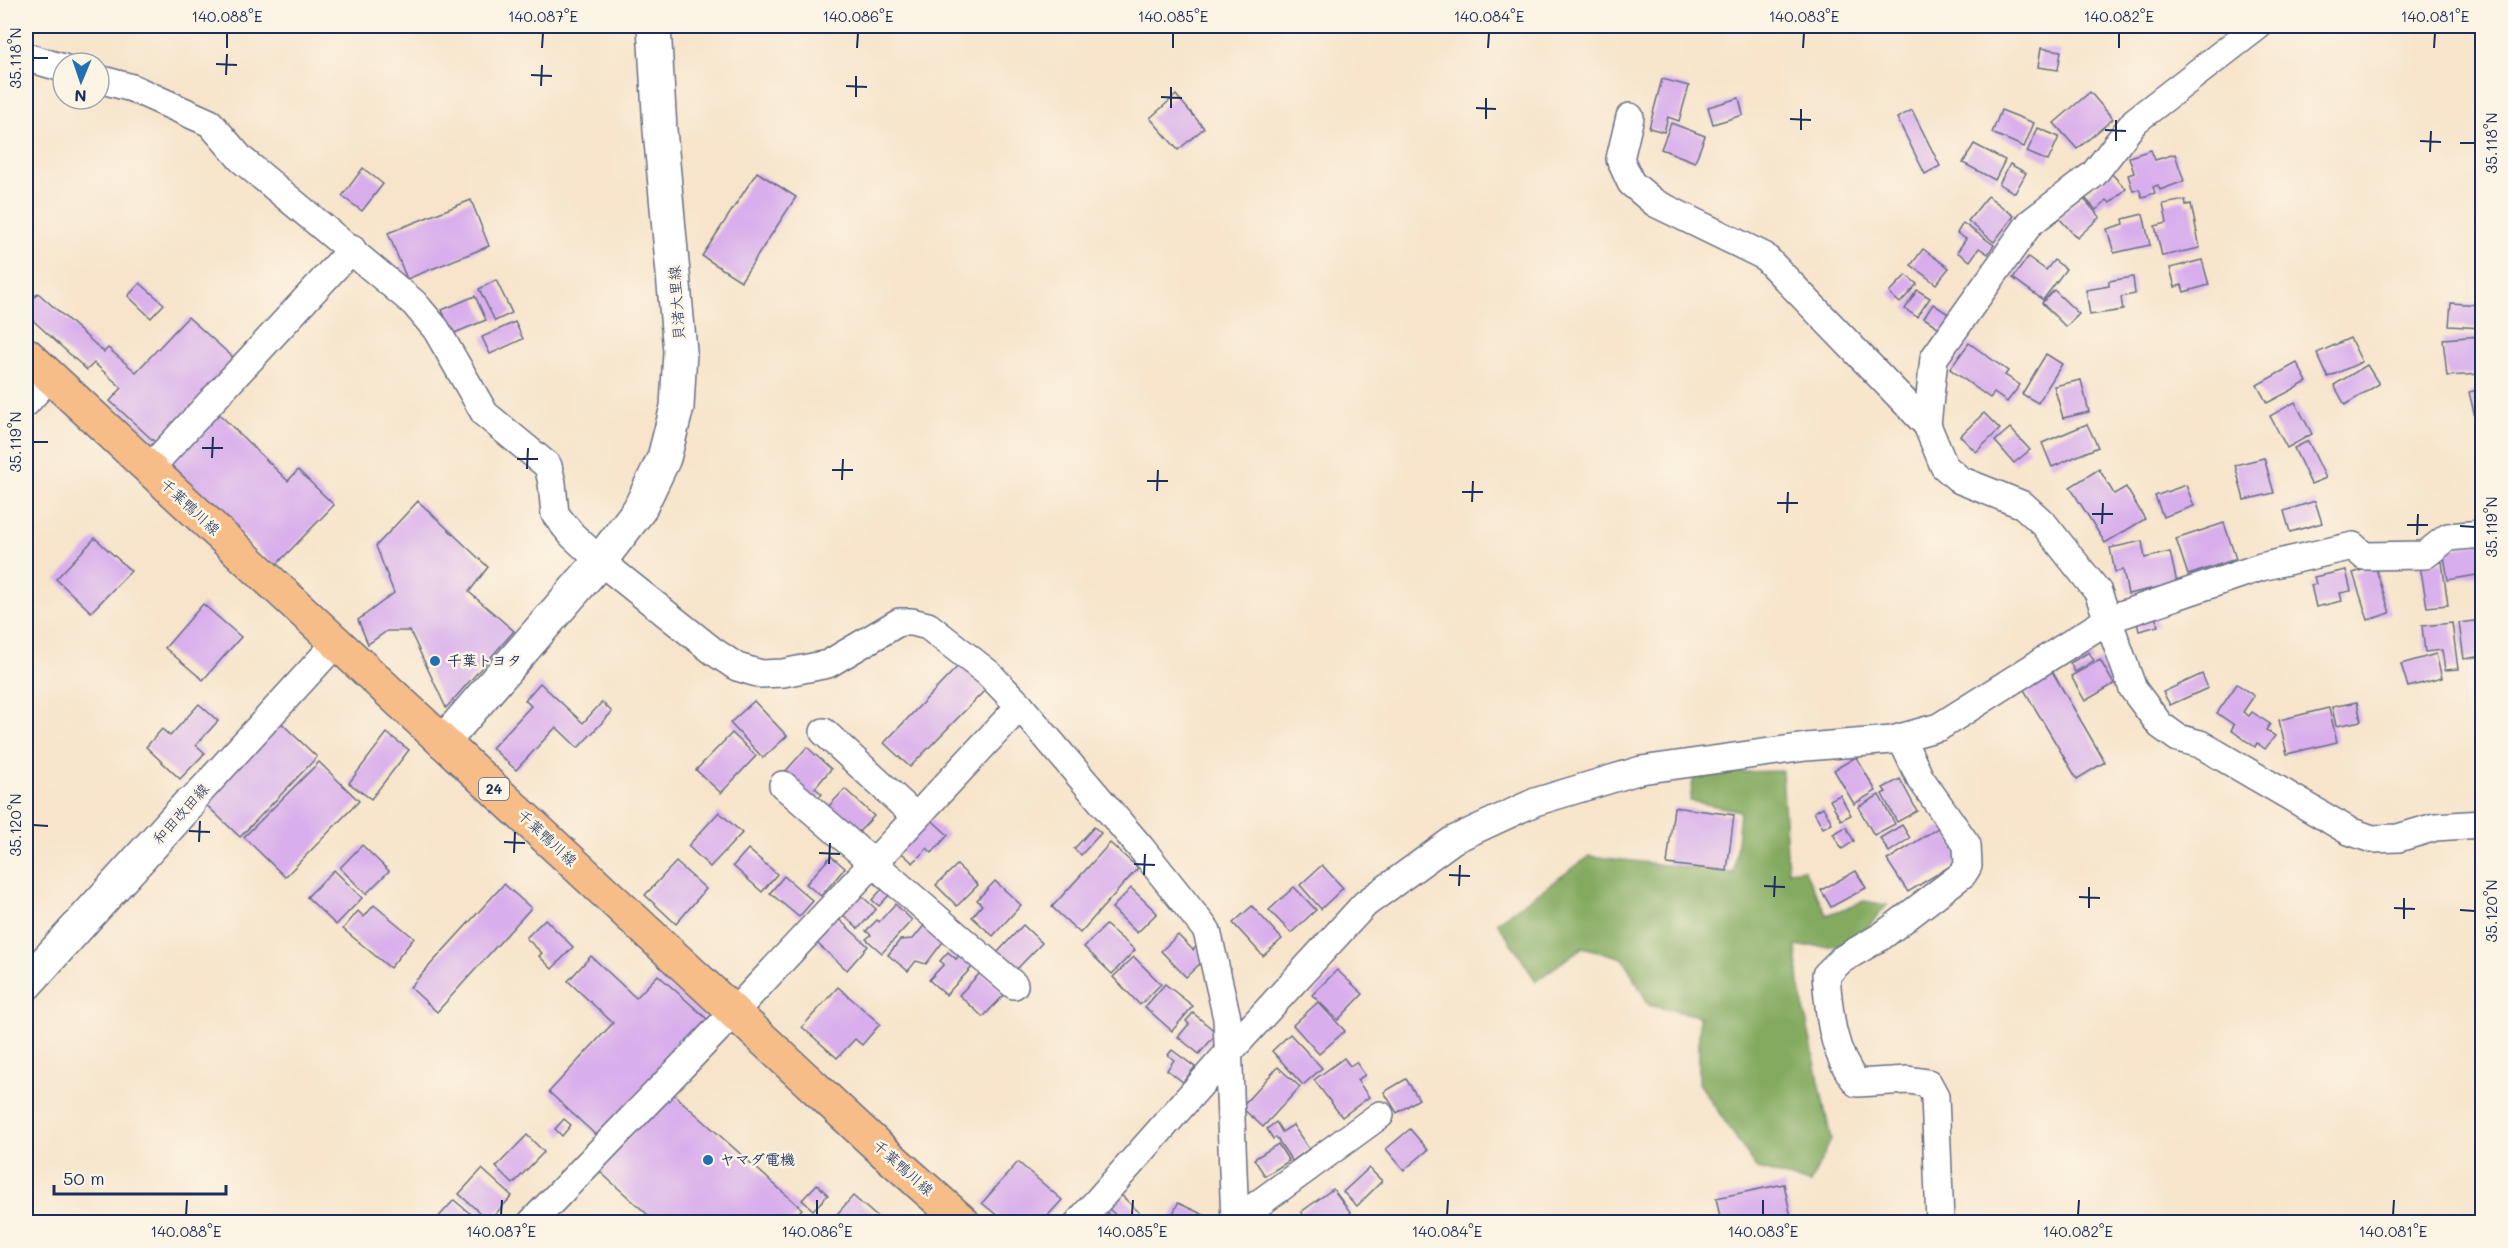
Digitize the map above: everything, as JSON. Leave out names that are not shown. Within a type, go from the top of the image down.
[{"type":"main road","name":"千葉鴨川線","points":[[26,354],[882,1150],[963,1222]]},
{"type":"street","name":"貝渚大里線","points":[[443,742],[600,561],[639,510],[664,458],[677,407],[680,351],[660,130],[654,26]]},
{"type":"street","points":[[1928,425],[1934,358],[2030,223],[2094,174],[2135,120],[2259,26]]},
{"type":"street","points":[[26,57],[51,64]]},
{"type":"street","points":[[111,82],[132,88],[210,123],[241,159],[352,249],[414,303],[436,329],[485,414],[548,466],[555,514],[572,535],[600,561],[713,651],[737,667],[761,674],[783,673],[828,664],[899,622],[912,622],[928,626],[988,673],[1020,706],[1141,848],[1207,931],[1227,1017],[1235,1221],[1380,1115]]},
{"type":"street","points":[[1630,117],[1620,159],[1631,183],[1654,203],[1764,256],[1928,425],[1944,466],[1960,480],[2023,505],[2044,525],[2098,592],[2133,689],[2160,725],[2178,738],[2200,744],[2349,831],[2372,839],[2398,838],[2435,827],[2482,824]]},
{"type":"street","points":[[149,469],[352,249]]},
{"type":"street","points":[[26,403],[50,376]]},
{"type":"street","points":[[1079,1222],[1228,1052],[1365,904],[1453,840],[1535,802],[1641,770],[1806,747],[1901,738],[1939,727],[2109,619],[2261,567],[2353,546],[2364,556],[2425,555],[2448,537],[2482,534]]},
{"type":"street","name":"和田改田線","points":[[26,984],[336,643]]},
{"type":"street","points":[[532,1222],[735,1011],[1020,706]]},
{"type":"street","points":[[824,732],[916,817]]},
{"type":"street","points":[[1901,738],[1920,778],[1967,845],[1968,866],[1963,874],[1882,936],[1841,960],[1826,975],[1830,1024],[1846,1071],[1857,1083],[1908,1080],[1928,1083],[1935,1096],[1940,1222]]},
{"type":"street","points":[[783,785],[1014,985]]},
{"type":"green space","points":[[1782,771],[1788,871],[1804,869],[1827,915],[1864,901],[1887,905],[1851,946],[1796,946],[1799,984],[1831,1140],[1810,1183],[1757,1169],[1699,1083],[1699,1016],[1649,1005],[1623,958],[1583,947],[1536,981],[1497,922],[1590,856],[1734,873],[1740,811],[1690,801],[1694,773]]},
{"type":"building","points":[[2041,48],[2061,51],[2058,70],[2038,67]]},
{"type":"building","points":[[1662,79],[1689,86],[1679,121],[1668,117],[1664,132],[1649,128]]},
{"type":"building","points":[[2090,92],[2113,119],[2077,149],[2054,123]]},
{"type":"building","points":[[1176,95],[1204,128],[1178,150],[1150,118]]},
{"type":"building","points":[[1739,98],[1743,115],[1713,124],[1708,107]]},
{"type":"building","points":[[1912,110],[1940,166],[1925,174],[1897,118]]},
{"type":"building","points":[[2001,110],[2034,123],[2024,147],[1992,133]]},
{"type":"building","points":[[1671,123],[1705,136],[1695,162],[1661,149]]},
{"type":"building","points":[[2038,128],[2059,137],[2048,161],[2027,152]]},
{"type":"building","points":[[1974,144],[2005,160],[1995,180],[1963,163]]},
{"type":"building","points":[[2151,150],[2155,160],[2175,154],[2184,181],[2160,190],[2158,185],[2153,187],[2155,193],[2142,197],[2139,189],[2133,191],[2128,175],[2134,173],[2129,157]]},
{"type":"building","points":[[2010,164],[2026,173],[2015,193],[1999,184]]},
{"type":"building","points":[[363,168],[383,184],[362,211],[342,196]]},
{"type":"building","points":[[757,172],[796,197],[741,281],[702,256]]},
{"type":"building","points":[[2111,173],[2126,189],[2110,203],[2107,200],[2096,210],[2084,197]]},
{"type":"building","points":[[1988,196],[2014,216],[1994,242],[1968,221]]},
{"type":"building","points":[[2082,197],[2100,217],[2077,238],[2059,218]]},
{"type":"building","points":[[471,200],[489,246],[407,279],[388,233]]},
{"type":"building","points":[[2185,200],[2186,205],[2191,204],[2200,248],[2162,256],[2155,226],[2167,223],[2163,204]]},
{"type":"building","points":[[2143,214],[2150,245],[2114,253],[2107,229],[2124,224],[2123,219]]},
{"type":"building","points":[[1963,223],[1994,245],[1988,254],[1979,248],[1970,261],[1957,252],[1966,239],[1957,233]]},
{"type":"building","points":[[1923,249],[1949,268],[1936,284],[1911,265]]},
{"type":"building","points":[[2028,257],[2046,270],[2054,260],[2066,269],[2043,300],[2013,278]]},
{"type":"building","points":[[2202,260],[2209,285],[2184,292],[2182,285],[2175,287],[2170,268]]},
{"type":"building","points":[[1906,275],[1917,284],[1900,303],[1889,293]]},
{"type":"building","points":[[2133,277],[2135,294],[2121,297],[2123,310],[2090,315],[2086,290],[2109,286],[2109,281]]},
{"type":"building","points":[[496,280],[512,313],[495,321],[479,289]]},
{"type":"building","points":[[140,283],[164,304],[151,318],[128,296]]},
{"type":"building","points":[[1917,290],[1930,298],[1917,317],[1905,309]]},
{"type":"building","points":[[2054,290],[2079,314],[2066,327],[2042,303]]},
{"type":"building","points":[[38,293],[104,352],[108,348],[136,372],[188,317],[235,359],[157,444],[110,401],[122,388],[94,363],[87,370],[26,314],[26,307]]},
{"type":"building","points":[[475,296],[486,320],[452,334],[442,310]]},
{"type":"building","points":[[2451,303],[2482,305],[2482,328],[2449,326]]},
{"type":"building","points":[[1933,304],[1956,319],[1947,333],[1924,318]]},
{"type":"building","points":[[515,322],[523,339],[490,354],[482,337]]},
{"type":"building","points":[[2480,336],[2482,374],[2447,376],[2443,339]]},
{"type":"building","points":[[2350,338],[2362,362],[2328,377],[2317,353]]},
{"type":"building","points":[[1969,343],[2008,371],[2005,375],[2020,385],[2007,402],[1994,393],[1990,398],[1950,369]]},
{"type":"building","points":[[2046,354],[2062,364],[2038,403],[2022,394]]},
{"type":"building","points":[[2297,363],[2307,382],[2267,403],[2257,385]]},
{"type":"building","points":[[2367,365],[2379,384],[2345,405],[2334,385]]},
{"type":"building","points":[[2081,380],[2089,412],[2063,418],[2054,386]]},
{"type":"building","points":[[2482,389],[2482,416],[2475,417],[2469,392]]},
{"type":"building","points":[[2295,402],[2312,434],[2287,448],[2270,416]]},
{"type":"building","points":[[216,411],[288,481],[298,470],[334,505],[275,566],[167,461]]},
{"type":"building","points":[[1984,413],[2000,429],[1976,452],[1960,436]]},
{"type":"building","points":[[2087,424],[2098,447],[2052,467],[2042,443]]},
{"type":"building","points":[[2010,428],[2030,450],[2014,463],[1995,441]]},
{"type":"building","points":[[2308,441],[2326,478],[2311,484],[2294,448]]},
{"type":"building","points":[[2264,458],[2274,493],[2244,500],[2235,465]]},
{"type":"building","points":[[2099,469],[2114,494],[2126,487],[2145,519],[2105,543],[2070,487]]},
{"type":"building","points":[[2186,485],[2194,506],[2163,517],[2155,496]]},
{"type":"building","points":[[418,501],[488,567],[469,592],[514,631],[446,708],[410,631],[387,631],[368,644],[358,620],[394,593],[376,546]]},
{"type":"building","points":[[2315,501],[2322,523],[2290,532],[2284,511]]},
{"type":"building","points":[[2224,523],[2236,559],[2188,575],[2176,539]]},
{"type":"building","points":[[95,538],[131,571],[91,612],[56,579]]},
{"type":"building","points":[[2142,541],[2145,558],[2170,552],[2177,583],[2128,594],[2123,570],[2115,572],[2110,548]]},
{"type":"building","points":[[2482,543],[2482,574],[2448,580],[2443,550]]},
{"type":"building","points":[[2442,562],[2448,605],[2427,607],[2420,565]]},
{"type":"building","points":[[2375,566],[2390,613],[2368,620],[2353,573]]},
{"type":"building","points":[[2346,570],[2351,591],[2340,593],[2342,601],[2316,607],[2311,585],[2316,584],[2314,577]]},
{"type":"building","points":[[203,604],[241,637],[203,680],[165,648]]},
{"type":"building","points":[[2153,609],[2158,626],[2139,631],[2135,614]]},
{"type":"building","points":[[2482,620],[2482,656],[2464,659],[2459,623]]},
{"type":"building","points":[[2452,623],[2458,669],[2445,670],[2442,650],[2425,652],[2422,626]]},
{"type":"building","points":[[2089,652],[2094,661],[2075,672],[2070,663]]},
{"type":"building","points":[[2436,654],[2442,678],[2408,687],[2401,664]]},
{"type":"building","points":[[2100,660],[2114,684],[2085,701],[2071,676]]},
{"type":"building","points":[[961,663],[987,688],[910,767],[884,743]]},
{"type":"building","points":[[2049,666],[2105,762],[2077,779],[2020,683]]},
{"type":"building","points":[[2202,674],[2208,688],[2170,705],[2163,692]]},
{"type":"building","points":[[540,683],[583,723],[602,702],[612,712],[578,748],[556,727],[516,770],[492,748],[531,706],[525,700]]},
{"type":"building","points":[[2237,684],[2254,696],[2243,712],[2249,716],[2252,712],[2270,724],[2266,730],[2275,736],[2265,749],[2257,743],[2255,747],[2231,730],[2234,725],[2217,713]]},
{"type":"building","points":[[754,701],[787,736],[763,758],[730,723]]},
{"type":"building","points":[[2357,702],[2361,721],[2336,726],[2332,707]]},
{"type":"building","points":[[199,704],[218,721],[196,745],[205,753],[180,779],[146,747],[162,729],[170,736]]},
{"type":"building","points":[[2329,708],[2337,742],[2287,754],[2279,720]]},
{"type":"building","points":[[277,719],[317,757],[240,837],[200,799]]},
{"type":"building","points":[[387,733],[409,750],[371,799],[349,783]]},
{"type":"building","points":[[732,733],[756,756],[721,793],[696,770]]},
{"type":"building","points":[[807,747],[831,769],[815,788],[822,794],[815,801],[784,773]]},
{"type":"building","points":[[1856,757],[1876,791],[1854,804],[1834,770]]},
{"type":"building","points":[[319,762],[359,801],[285,877],[244,837]]},
{"type":"building","points":[[1900,779],[1917,811],[1897,822],[1882,794],[1886,792],[1883,788]]},
{"type":"building","points":[[845,789],[874,816],[855,836],[826,809]]},
{"type":"building","points":[[1840,795],[1851,815],[1841,820],[1830,800]]},
{"type":"building","points":[[1879,795],[1895,824],[1874,835],[1858,807]]},
{"type":"building","points":[[1674,807],[1734,815],[1727,871],[1667,864]]},
{"type":"building","points":[[1823,807],[1832,823],[1823,828],[1814,812]]},
{"type":"building","points":[[719,812],[742,833],[710,867],[688,846]]},
{"type":"building","points":[[925,814],[948,835],[932,853],[927,848],[913,863],[895,847]]},
{"type":"building","points":[[1902,825],[1910,838],[1889,852],[1880,838]]},
{"type":"building","points":[[1941,826],[1962,859],[1908,892],[1887,860]]},
{"type":"building","points":[[1094,827],[1101,833],[1081,855],[1074,849]]},
{"type":"building","points":[[1846,827],[1854,841],[1842,849],[1833,834]]},
{"type":"building","points":[[1110,843],[1138,868],[1080,933],[1052,907]]},
{"type":"building","points":[[362,845],[389,871],[366,894],[340,868]]},
{"type":"building","points":[[748,849],[777,874],[762,892],[733,866]]},
{"type":"building","points":[[831,856],[845,868],[821,896],[806,884]]},
{"type":"building","points":[[676,862],[706,889],[676,924],[645,895]]},
{"type":"building","points":[[957,865],[978,885],[957,906],[936,885]]},
{"type":"building","points":[[1322,865],[1343,888],[1321,909],[1300,885]]},
{"type":"building","points":[[334,870],[362,898],[336,925],[307,897]]},
{"type":"building","points":[[1856,871],[1866,888],[1831,907],[1821,890]]},
{"type":"building","points":[[784,876],[813,901],[799,917],[770,893]]},
{"type":"building","points":[[995,881],[1021,905],[993,936],[972,917],[982,905],[977,900]]},
{"type":"building","points":[[504,884],[531,908],[437,1012],[410,987]]},
{"type":"building","points":[[1294,887],[1316,910],[1291,933],[1269,910]]},
{"type":"building","points":[[883,888],[890,894],[879,906],[872,900]]},
{"type":"building","points":[[1131,888],[1157,913],[1137,933],[1112,908]]},
{"type":"building","points":[[854,889],[876,909],[858,929],[836,908]]},
{"type":"building","points":[[895,904],[912,920],[882,953],[866,939],[871,935],[866,931],[877,920],[879,922]]},
{"type":"building","points":[[374,905],[414,938],[390,968],[343,929],[358,911],[364,917]]},
{"type":"building","points":[[1252,906],[1282,939],[1263,956],[1233,923]]},
{"type":"building","points":[[832,913],[868,946],[847,970],[810,937]]},
{"type":"building","points":[[545,919],[573,947],[552,969],[539,956],[542,953],[526,938]]},
{"type":"building","points":[[926,923],[946,938],[926,964],[916,961],[908,971],[888,955],[900,940],[913,939]]},
{"type":"building","points":[[1023,925],[1042,943],[1015,971],[996,954]]},
{"type":"building","points":[[1106,925],[1135,950],[1112,974],[1084,947]]},
{"type":"building","points":[[1178,935],[1193,950],[1197,946],[1207,957],[1186,977],[1161,951]]},
{"type":"building","points":[[948,952],[956,959],[960,953],[974,965],[946,995],[929,980],[944,964],[940,961]]},
{"type":"building","points":[[591,956],[636,998],[658,975],[707,1019],[598,1137],[549,1092],[613,1023],[568,981]]},
{"type":"building","points":[[1134,957],[1161,984],[1140,1005],[1113,977]]},
{"type":"building","points":[[1337,970],[1363,994],[1338,1020],[1312,995]]},
{"type":"building","points":[[981,972],[1005,994],[983,1017],[959,995]]},
{"type":"building","points":[[1165,984],[1193,1006],[1172,1031],[1145,1007]]},
{"type":"building","points":[[838,987],[880,1024],[862,1045],[855,1039],[837,1058],[802,1027]]},
{"type":"building","points":[[1318,1002],[1345,1031],[1319,1054],[1293,1025]]},
{"type":"building","points":[[1193,1013],[1217,1033],[1199,1054],[1178,1037],[1189,1024],[1186,1021]]},
{"type":"building","points":[[1290,1034],[1322,1068],[1303,1085],[1272,1051]]},
{"type":"building","points":[[1172,1050],[1195,1067],[1183,1082],[1167,1070],[1174,1060],[1168,1055]]},
{"type":"building","points":[[1344,1058],[1350,1066],[1356,1062],[1365,1075],[1357,1080],[1369,1097],[1342,1117],[1314,1080]]},
{"type":"building","points":[[1278,1067],[1300,1087],[1263,1127],[1241,1107]]},
{"type":"building","points":[[1406,1079],[1419,1099],[1397,1113],[1384,1092]]},
{"type":"building","points":[[670,1091],[802,1209],[790,1222],[656,1222],[599,1171]]},
{"type":"building","points":[[564,1119],[571,1125],[562,1136],[555,1129]]},
{"type":"building","points":[[1276,1122],[1282,1132],[1293,1125],[1309,1149],[1292,1161],[1276,1137],[1273,1139],[1267,1129]]},
{"type":"building","points":[[1410,1129],[1428,1150],[1404,1170],[1386,1149]]},
{"type":"building","points":[[527,1135],[544,1152],[513,1184],[496,1167]]},
{"type":"building","points":[[1278,1144],[1289,1161],[1265,1176],[1254,1159]]},
{"type":"building","points":[[1018,1162],[1062,1200],[1042,1222],[1005,1222],[982,1203]]},
{"type":"building","points":[[1369,1168],[1382,1181],[1357,1206],[1343,1192]]},
{"type":"building","points":[[482,1169],[512,1196],[489,1221],[459,1194]]},
{"type":"building","points":[[817,1184],[828,1195],[813,1210],[802,1200]]},
{"type":"building","points":[[1784,1184],[1792,1222],[1721,1222],[1716,1198]]},
{"type":"building","points":[[1333,1189],[1351,1213],[1337,1222],[1308,1222],[1301,1212]]},
{"type":"building","points":[[1120,1194],[1146,1219],[1142,1222],[1123,1222],[1107,1207]]},
{"type":"building","points":[[853,1196],[883,1222],[830,1222]]},
{"type":"building","points":[[454,1200],[480,1222],[434,1222]]},
{"type":"building","points":[[1178,1203],[1213,1219],[1211,1222],[1169,1222]]},
{"type":"building","points":[[1106,1212],[1117,1222],[1096,1222]]},
{"type":"place","name":"千葉トヨタ","points":[[435,661]]},
{"type":"place","name":"ヤマダ電機","points":[[708,1160]]}]
